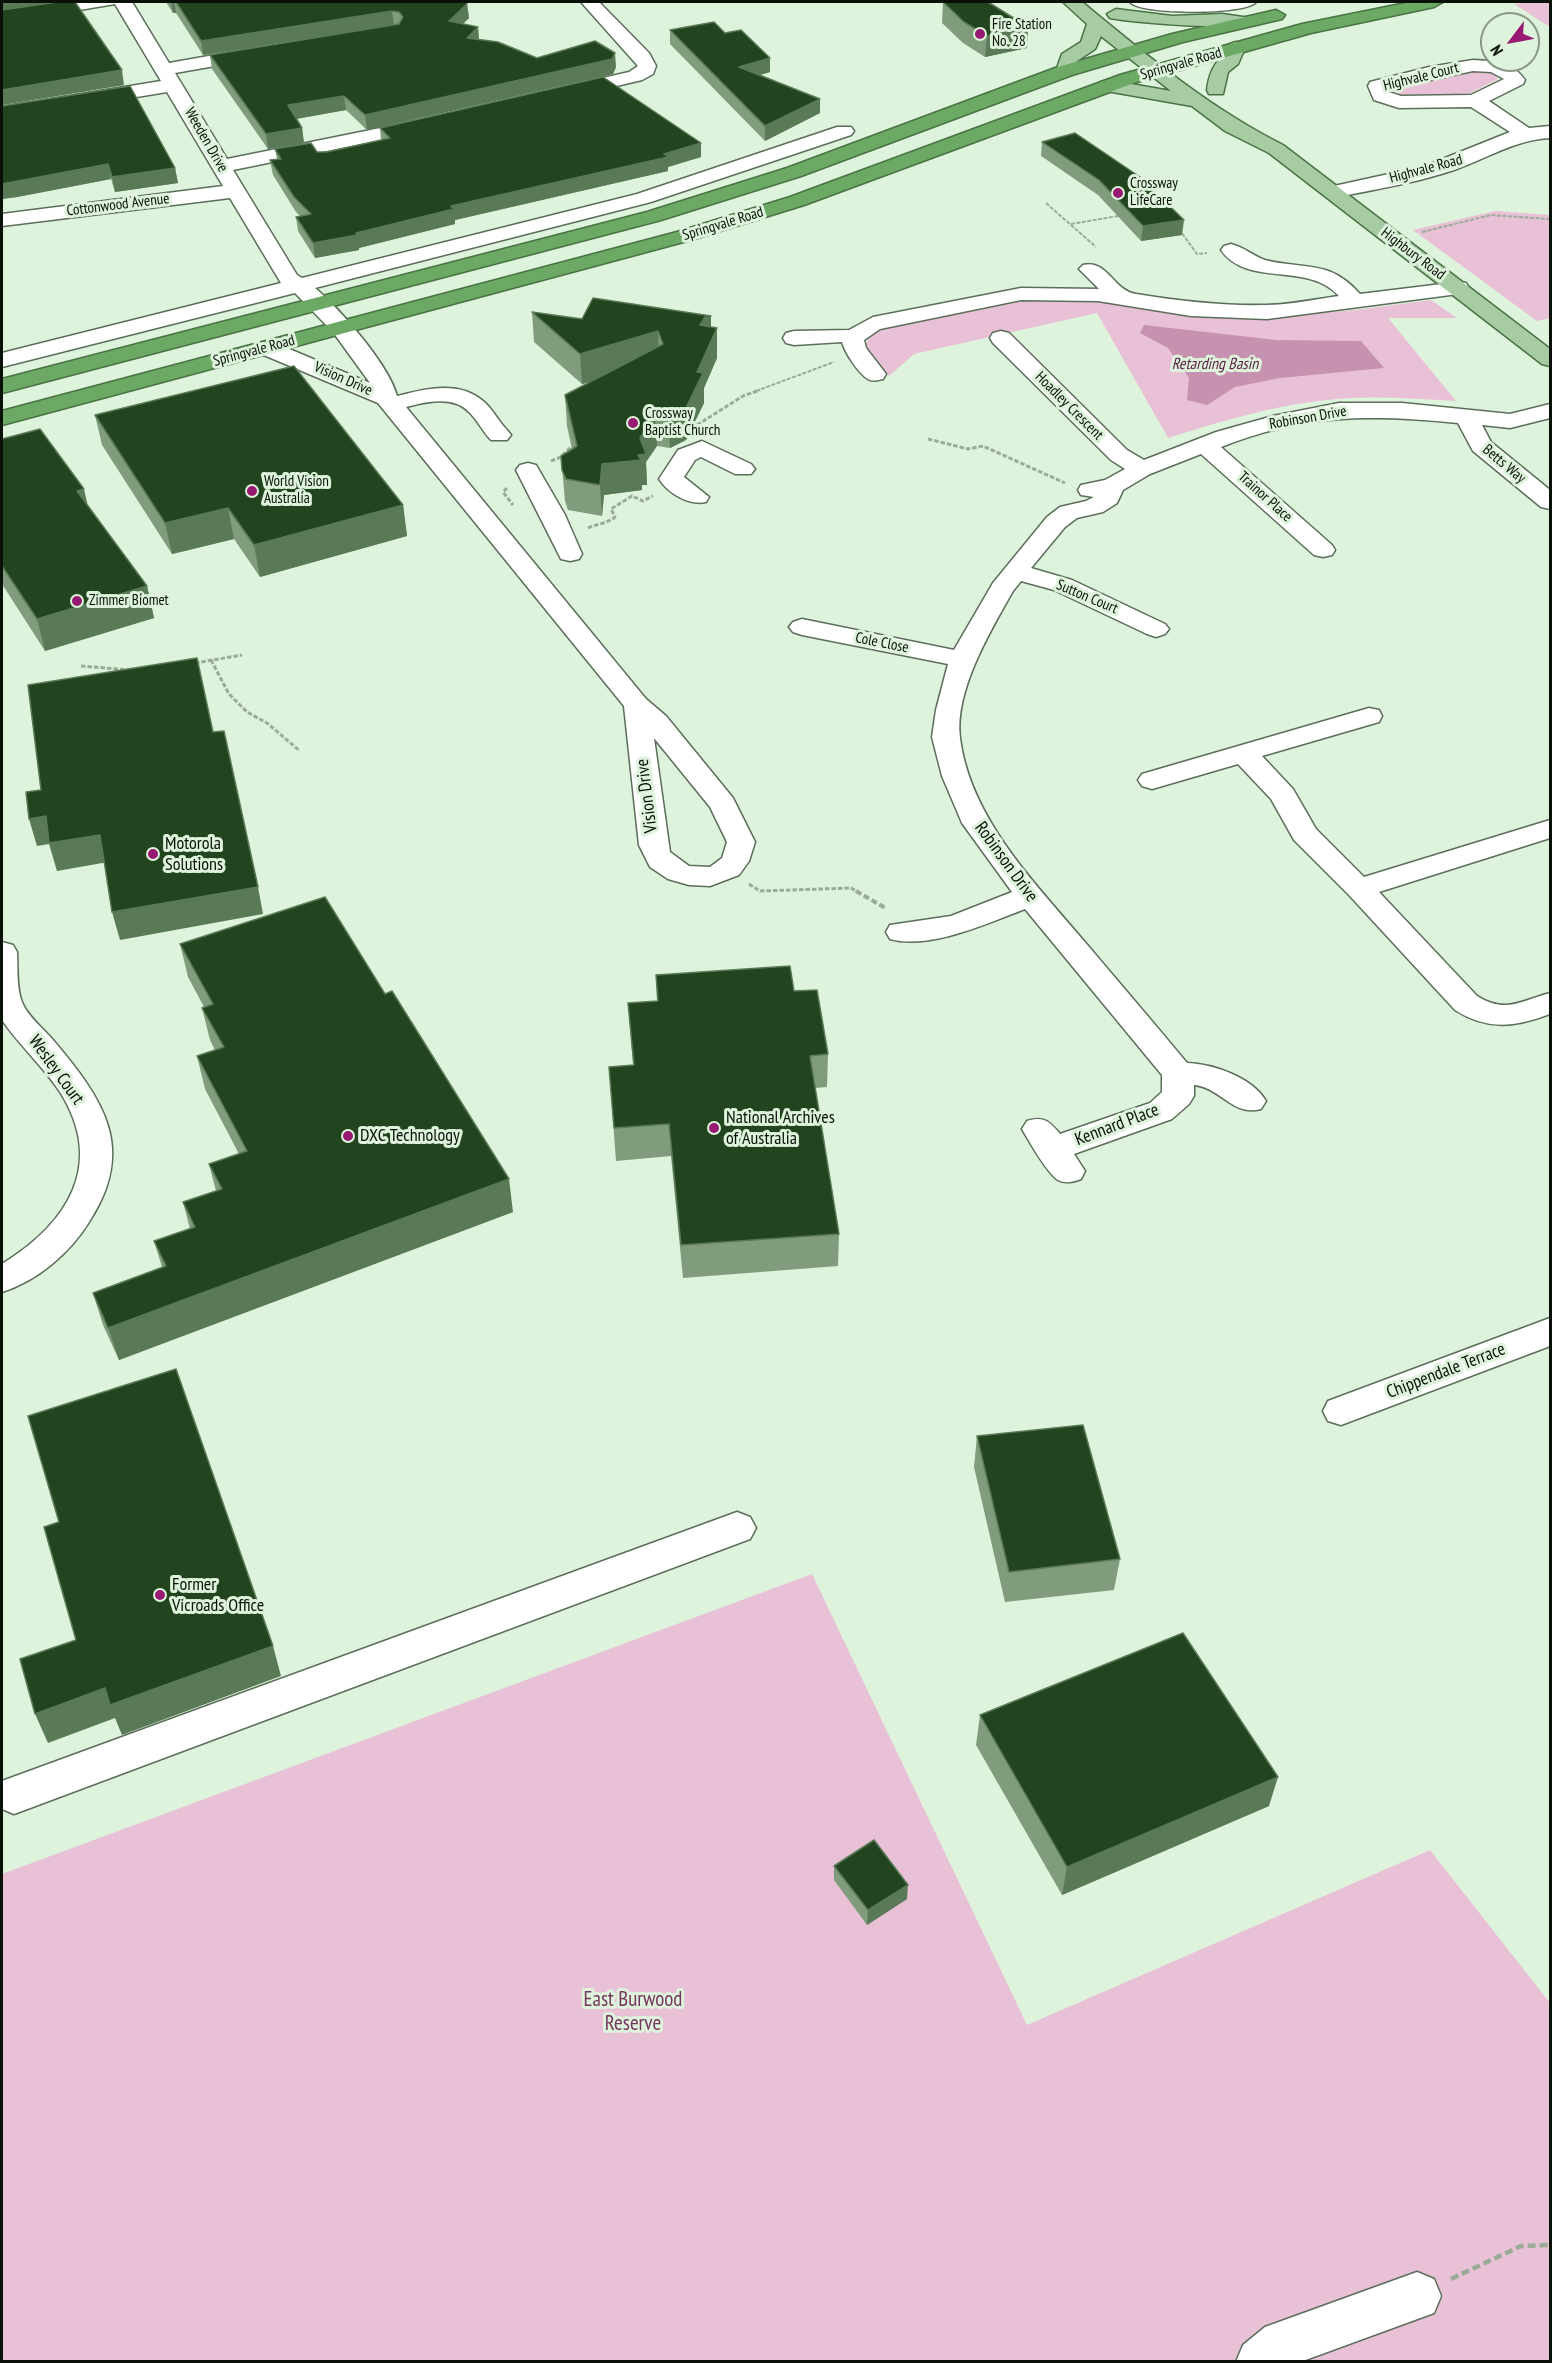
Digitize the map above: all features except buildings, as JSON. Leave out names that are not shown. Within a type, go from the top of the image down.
[{"type":"highway","name":"Springvale Road","points":[[2,418],[318,335],[749,217],[1156,70],[1342,20],[1434,2]]},
{"type":"highway","name":"Springvale Road","points":[[2,386],[716,198],[811,166],[1065,71],[1156,44],[1291,12]]},
{"type":"main road","name":"Highbury Road","points":[[1072,2],[1130,51],[1239,132],[1275,149],[1551,359]]},
{"type":"main road","name":"Highbury Road","points":[[1100,2],[1237,106],[1262,129],[1275,149]]},
{"type":"main road","points":[[1116,14],[1172,21],[1222,19],[1244,22]]},
{"type":"main road","points":[[1065,71],[1069,58],[1089,45],[1096,23]]},
{"type":"main road","points":[[1216,90],[1219,70],[1231,60],[1236,48]]},
{"type":"main road","points":[[1108,86],[1150,92],[1202,104]]},
{"type":"street","points":[[2,18],[108,2]]},
{"type":"street","name":"Weeden Drive","points":[[123,2],[292,284],[320,304],[341,328]]},
{"type":"street","points":[[544,97],[631,77],[646,70],[646,62],[591,2]]},
{"type":"street","points":[[1146,3],[1200,7],[1247,2]]},
{"type":"street","points":[[2,113],[169,77],[267,52]]},
{"type":"street","name":"Highvale Court","points":[[1476,64],[1496,65],[1514,75],[1516,80],[1475,101],[1399,102],[1382,96],[1377,86],[1476,64]]},
{"type":"street","points":[[1475,101],[1524,133]]},
{"type":"street","points":[[221,166],[341,144],[441,121]]},
{"type":"street","points":[[2,360],[292,284],[644,198],[844,131]]},
{"type":"street","name":"Highvale Road","points":[[1332,192],[1444,167],[1510,136],[1551,132]]},
{"type":"street","name":"Cottonwood Avenue","points":[[2,220],[236,191]]},
{"type":"street","points":[[1232,250],[1257,264],[1324,273],[1339,282],[1356,302]]},
{"type":"street","points":[[1090,269],[1121,298]]},
{"type":"street","points":[[1013,275],[1034,294]]},
{"type":"street","name":"Weeden Drive","points":[[292,284],[289,303],[318,335]]},
{"type":"street","points":[[812,356],[849,334],[873,324],[1034,294],[1098,295],[1191,309],[1267,312],[1458,288]]},
{"type":"street","name":"Vision Drive","points":[[341,328],[383,386],[388,401],[637,705],[656,722],[723,804],[741,842],[734,862],[726,869],[709,877],[684,875],[661,862],[653,845],[637,705]]},
{"type":"street","points":[[789,332],[849,334]]},
{"type":"street","points":[[849,334],[874,374]]},
{"type":"street","name":"Hoadley Crescent","points":[[1001,338],[1119,455],[1142,469]]},
{"type":"street","name":"Vision Drive","points":[[267,348],[388,401]]},
{"type":"street","points":[[388,401],[449,395],[477,407],[488,425],[500,435]]},
{"type":"street","name":"Robinson Drive","points":[[1178,1084],[1030,896],[976,823],[956,777],[946,737],[949,710],[963,659],[1002,588],[1056,522],[1069,512],[1094,507],[1108,498],[1112,486],[1142,469],[1273,423],[1339,410],[1402,410],[1510,421],[1551,411]]},
{"type":"street","name":"Betts Way","points":[[1467,418],[1481,446],[1551,502]]},
{"type":"street","name":"Trainor Place","points":[[1205,445],[1324,550]]},
{"type":"street","points":[[698,497],[671,479],[686,455],[702,448],[743,469]]},
{"type":"street","points":[[528,470],[553,515],[558,534],[570,554]]},
{"type":"street","name":"Sutton Court","points":[[1016,572],[1063,585],[1156,629]]},
{"type":"street","name":"Cole Close","points":[[801,627],[963,659]]},
{"type":"street","points":[[1152,780],[1369,716]]},
{"type":"street","points":[[1244,754],[1283,795],[1304,834],[1359,888],[1466,1003],[1481,1013],[1500,1018],[1551,1003]]},
{"type":"street","points":[[1359,888],[1551,829]]},
{"type":"street","points":[[900,932],[956,925],[1030,896]]},
{"type":"street","name":"Wesley Court","points":[[2,952],[6,1004],[74,1090],[87,1112],[99,1149],[95,1184],[79,1213],[36,1259],[2,1279]]},
{"type":"street","points":[[1178,1084],[1209,1075],[1250,1101]]},
{"type":"street","name":"Kennard Place","points":[[1054,1150],[1161,1111],[1178,1084]]},
{"type":"street","name":"Chippendale Terrace","points":[[1341,1411],[1551,1332]]},
{"type":"street","points":[[14,1796],[737,1528]]},
{"type":"street","points":[[1260,2361],[1281,2344],[1417,2296]]},
{"type":"path","points":[[1416,233],[1491,215],[1551,219]]},
{"type":"path","points":[[1070,225],[1118,216]]},
{"type":"path","points":[[1175,224],[1197,254],[1232,250]]},
{"type":"path","points":[[928,439],[968,449],[983,446],[1066,483]]},
{"type":"path","points":[[579,523],[588,528],[602,521],[610,521],[615,517],[610,509],[632,495],[643,501],[653,496]]},
{"type":"path","points":[[191,663],[242,655]]},
{"type":"path","points":[[211,660],[229,694],[247,712],[267,723],[300,751]]},
{"type":"path","points":[[81,666],[140,671]]},
{"type":"path","points":[[726,869],[760,891],[851,888],[900,932]]},
{"type":"path","points":[[1417,2296],[1521,2246],[1551,2245]]},
{"type":"green space","points":[[1550,2],[1550,27],[1540,21],[1540,12],[1527,12],[1514,4]]},
{"type":"green space","points":[[1478,69],[1480,72],[1494,72],[1498,79],[1462,97],[1409,98],[1395,94],[1392,87]]},
{"type":"green space","points":[[1495,211],[1550,215],[1550,318],[1537,321],[1413,230]]},
{"type":"green space","points":[[1068,298],[1269,317],[1356,310],[1431,300],[1457,318],[1388,318],[1456,401],[1376,398],[1308,402],[1247,415],[1168,438],[1097,313],[914,354],[889,376],[865,344],[880,330],[1028,300]]},
{"type":"green space","name":"East Burwood Reserve","points":[[812,1574],[1027,2025],[1430,1850],[1550,2003],[1550,2361],[2,2361],[2,1874]]},
{"type":"water","name":"Retarding Basin","points":[[1144,325],[1276,340],[1361,341],[1384,368],[1280,378],[1235,387],[1207,405],[1187,400],[1189,378],[1168,348],[1140,333]]},
{"type":"place","name":"Fire Station No. 28","points":[[980,34]]},
{"type":"place","name":"Crossway LifeCare","points":[[1118,193]]},
{"type":"place","name":"Crossway Baptist Church","points":[[633,423]]},
{"type":"place","name":"World Vision Australia","points":[[252,491]]},
{"type":"place","name":"Zimmer Biomet","points":[[77,601]]},
{"type":"place","name":"Motorola Solutions","points":[[153,854]]},
{"type":"place","name":"National Archives of Australia","points":[[714,1128]]},
{"type":"place","name":"DXC Technology","points":[[348,1136]]},
{"type":"place","name":"Former Vicroads Office","points":[[160,1595]]}]
